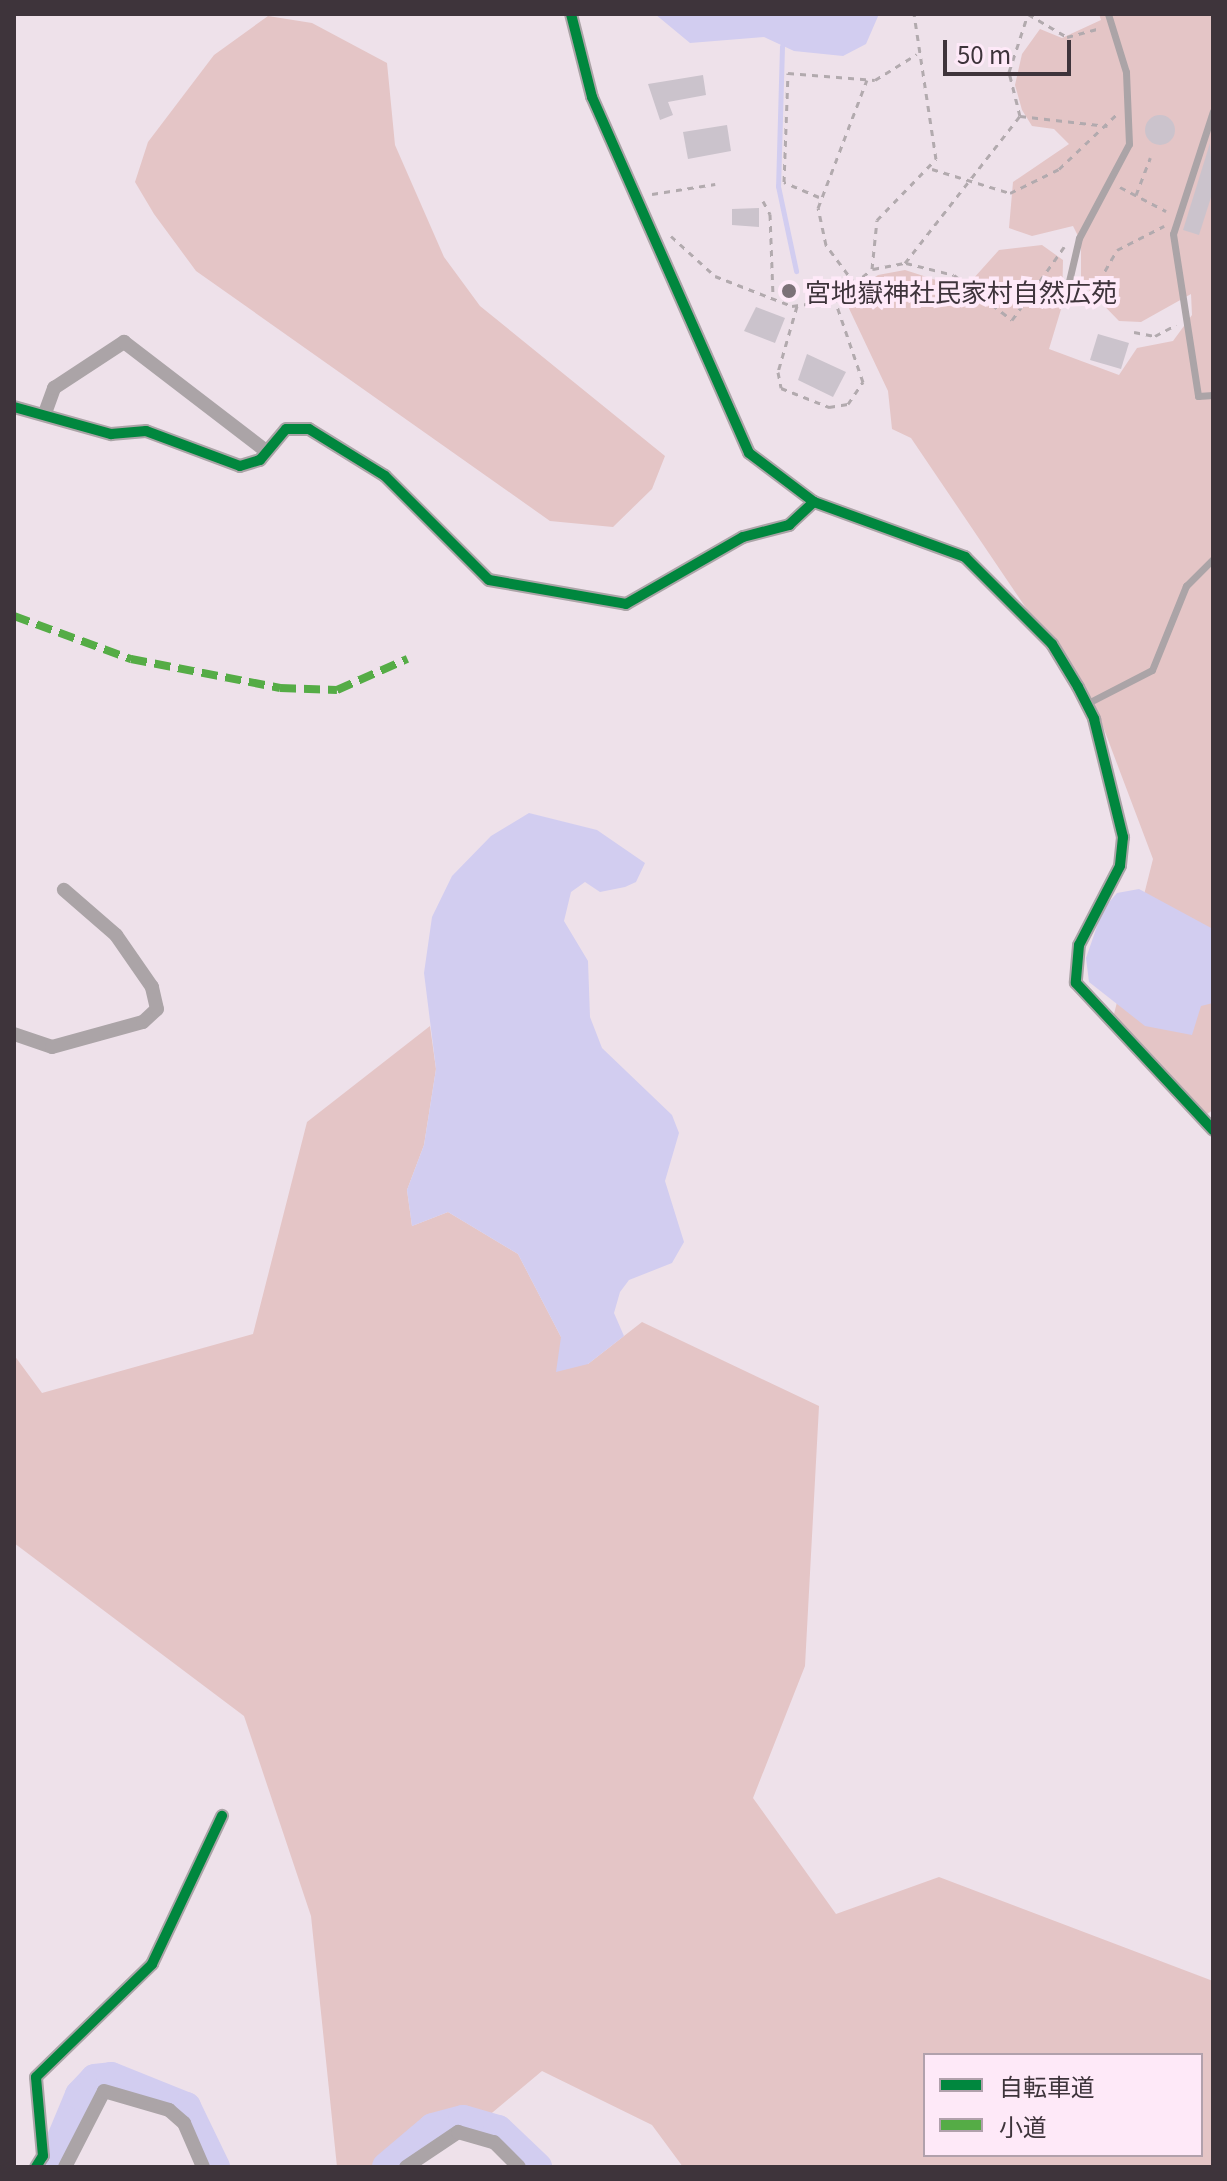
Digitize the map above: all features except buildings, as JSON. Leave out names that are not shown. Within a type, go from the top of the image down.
[{"type":"street","points":[[571,14],[592,97],[749,453],[814,502],[965,557],[1052,644],[1086,704],[1123,837],[1120,866],[1079,945],[1076,983],[1213,1130]]},
{"type":"street","points":[[45,413],[54,388],[124,342],[266,451]]},
{"type":"street","points":[[14,407],[45,413],[111,434],[146,431],[240,466],[266,451],[286,429],[309,429],[385,476],[489,580],[626,604],[743,537],[789,525],[814,502]]},
{"type":"street","points":[[14,1034],[52,1047],[143,1022],[157,1009],[152,987],[116,935],[64,890]]},
{"type":"street","points":[[36,2167],[43,2156],[36,2077],[152,1964],[222,1816]]},
{"type":"street","points":[[65,2167],[104,2091],[169,2110],[184,2123],[203,2167]]},
{"type":"street","points":[[406,2167],[458,2132],[494,2142],[519,2167]]},
{"type":"lane","points":[[1069,281],[1078,240],[1113,184],[1129,144],[1129,100],[1108,14]]},
{"type":"lane","points":[[1213,111],[1177,221],[1185,317],[1198,396],[1213,395]]},
{"type":"lane","points":[[1086,704],[1152,670],[1186,586],[1213,559]]},
{"type":"path","points":[[872,269],[877,220],[931,168],[934,123],[917,54],[914,14]]},
{"type":"path","points":[[1020,116],[1009,72],[1028,14],[1067,37],[1111,24]]},
{"type":"path","points":[[819,197],[784,182],[788,73],[867,80],[917,54]]},
{"type":"path","points":[[855,284],[826,245],[819,197],[867,80]]},
{"type":"path","points":[[931,168],[1010,193],[1041,181],[1107,126],[1129,100]]},
{"type":"path","points":[[1020,116],[1107,126]]},
{"type":"path","points":[[905,263],[1020,116]]},
{"type":"path","points":[[1136,195],[1150,158]]},
{"type":"path","points":[[646,181],[658,207]]},
{"type":"path","points":[[652,194],[715,184]]},
{"type":"path","points":[[1113,184],[1177,221]]},
{"type":"path","points":[[763,201],[770,214],[773,296]]},
{"type":"path","points":[[1087,302],[1117,250],[1160,226],[1177,221]]},
{"type":"path","points":[[669,233],[715,276],[797,306],[835,300],[872,269],[905,263],[954,275],[1012,320],[1070,242]]},
{"type":"path","points":[[797,306],[778,372],[781,388],[829,407],[848,404],[863,382],[835,300]]},
{"type":"path","points":[[1134,332],[1155,336],[1185,317]]},
{"type":"shaded area","points":[[655,14],[879,14],[866,44],[843,56],[794,51],[764,37],[690,43]]},
{"type":"shaded area","points":[[1099,14],[1213,14],[1213,1110],[1204,1116],[1113,1018],[1153,859],[1099,716],[911,438],[892,429],[888,391],[845,300],[878,275],[905,270],[964,289],[999,250],[1042,245],[1063,260],[1062,306],[1049,349],[1119,375],[1137,348],[1173,341],[1192,315],[1191,294],[1141,322],[1119,321],[1081,282],[1081,242],[1073,226],[1032,236],[1009,228],[1013,182],[1069,144],[1054,129],[1032,126],[1022,110],[1015,85],[1022,54],[1040,29],[1062,38],[1101,20]]},
{"type":"shaded area","points":[[268,16],[312,23],[387,63],[395,145],[444,257],[480,306],[665,456],[652,489],[613,527],[550,521],[196,271],[154,214],[135,182],[148,142],[214,55]]},
{"type":"shaded area","points":[[529,813],[597,830],[645,863],[636,882],[625,887],[600,892],[585,882],[571,892],[564,921],[588,961],[590,1017],[602,1048],[672,1115],[679,1133],[665,1181],[684,1242],[672,1263],[629,1280],[620,1292],[614,1313],[624,1336],[588,1364],[556,1372],[561,1337],[518,1254],[448,1212],[412,1226],[407,1190],[424,1145],[436,1069],[424,973],[432,917],[452,876],[491,836]]},
{"type":"shaded area","points":[[1139,889],[1213,929],[1213,1003],[1201,1006],[1192,1035],[1145,1026],[1089,982],[1086,958],[1103,909],[1117,893]]},
{"type":"shaded area","points":[[430,1026],[436,1069],[424,1145],[407,1190],[412,1226],[448,1212],[518,1254],[561,1337],[588,1364],[642,1322],[819,1406],[805,1666],[753,1798],[836,1914],[939,1877],[1213,1981],[1213,2167],[683,2167],[652,2125],[542,2071],[462,2138],[406,2167],[337,2167],[311,1916],[244,1716],[14,1543],[14,1355],[42,1393],[253,1334],[307,1122]]},
{"type":"waterway","points":[[782,46],[778,186],[796,271]]},
{"type":"waterway","points":[[50,2167],[80,2095],[95,2079],[111,2077],[186,2107],[215,2167]]},
{"type":"waterway","points":[[387,2167],[433,2128],[463,2120],[498,2130],[537,2167]]},
{"type":"marked path","points":[[14,616],[131,659],[280,688],[337,690],[407,659]]},
{"type":"cycle path","points":[[571,14],[592,97],[749,453],[814,502],[965,557],[1052,644],[1078,687],[1094,719],[1123,837],[1120,866],[1079,945],[1076,983],[1213,1130]]},
{"type":"cycle path","points":[[14,407],[111,434],[146,431],[240,466],[260,460],[286,429],[309,429],[385,476],[489,580],[626,604],[743,537],[789,525],[814,502]]},
{"type":"cycle path","points":[[36,2167],[43,2156],[36,2077],[152,1964],[222,1816]]},
{"type":"place","name":"宮地嶽神社民家村自然広苑","points":[[789,291]]}]
